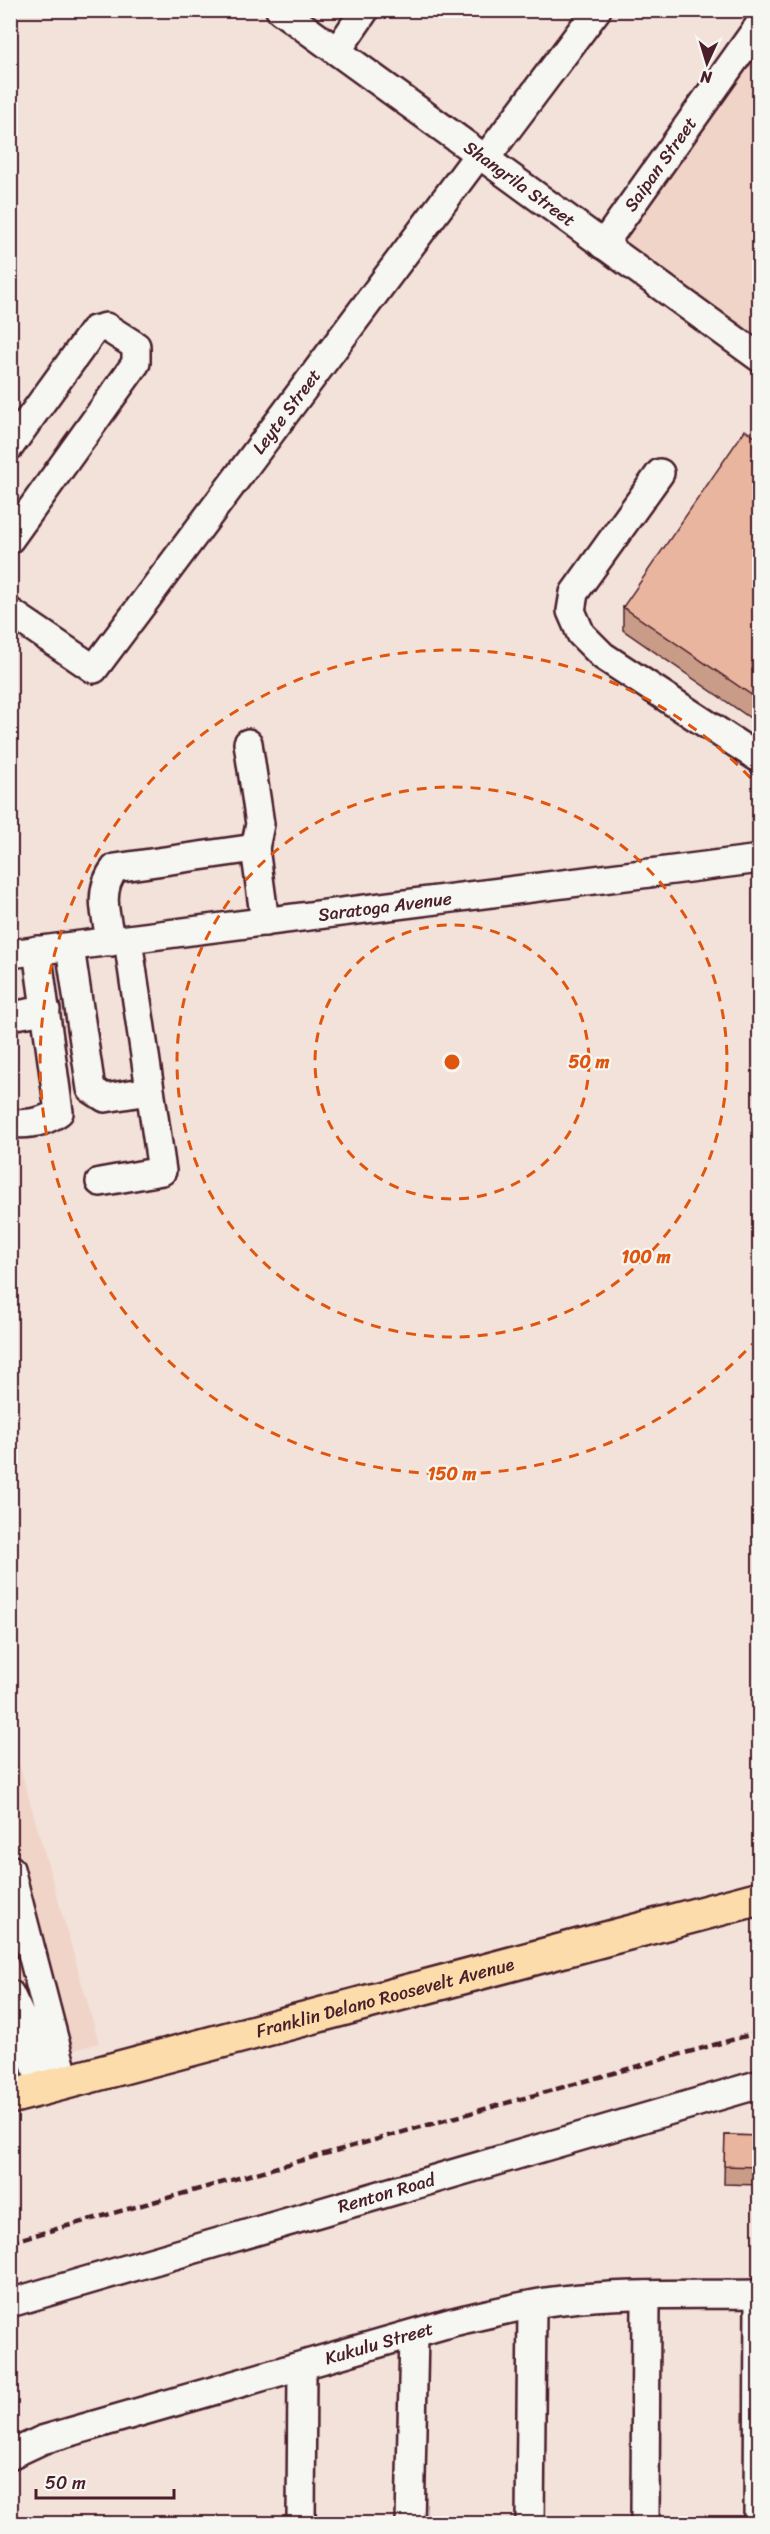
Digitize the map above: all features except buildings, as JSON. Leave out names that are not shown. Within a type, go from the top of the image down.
[{"type":"main road","name":"Franklin Delano Roosevelt Avenue","points":[[10,2097],[759,1898]]},
{"type":"street","name":"Shangrila Street","points":[[280,10],[759,358]]},
{"type":"street","points":[[337,51],[365,10]]},
{"type":"street","name":"Leyte Street","points":[[10,612],[94,669],[482,157],[597,10]]},
{"type":"street","name":"Saipan Street","points":[[603,245],[759,24]]},
{"type":"street","points":[[10,446],[94,330],[106,327],[136,346],[136,363],[10,539]]},
{"type":"street","points":[[660,473],[574,593],[571,611],[581,634],[603,656],[759,759]]},
{"type":"street","points":[[248,743],[260,824],[255,848],[265,922]]},
{"type":"street","points":[[100,1182],[162,1171],[149,1091],[119,941],[103,896],[108,876],[115,868],[255,848]]},
{"type":"street","name":"Saratoga Avenue","points":[[10,954],[759,860]]},
{"type":"street","points":[[70,947],[91,1089],[105,1098],[149,1091]]},
{"type":"street","points":[[10,1123],[24,1124],[51,1118],[59,1112],[38,950]]},
{"type":"street","points":[[10,1016],[46,1010]]},
{"type":"street","points":[[10,1869],[62,2069],[50,2086],[38,2075],[22,2019],[10,1994]]},
{"type":"street","points":[[10,1986],[36,1965]]},
{"type":"street","name":"Renton Road","points":[[10,2302],[759,2084]]},
{"type":"street","points":[[758,2523],[759,2294]]},
{"type":"street","name":"Kukulu Street","points":[[10,2455],[42,2440],[414,2334],[532,2305],[608,2296],[759,2294]]},
{"type":"street","points":[[645,2523],[646,2295]]},
{"type":"street","points":[[530,2523],[532,2305]]},
{"type":"street","points":[[410,2523],[414,2334]]},
{"type":"street","points":[[301,2523],[302,2367]]},
{"type":"shaded area","points":[[759,11],[759,340],[602,226]]},
{"type":"shaded area","points":[[10,1733],[99,2043],[11,2068],[10,2068]]},
{"type":"railway","points":[[10,2242],[760,2032]]}]
